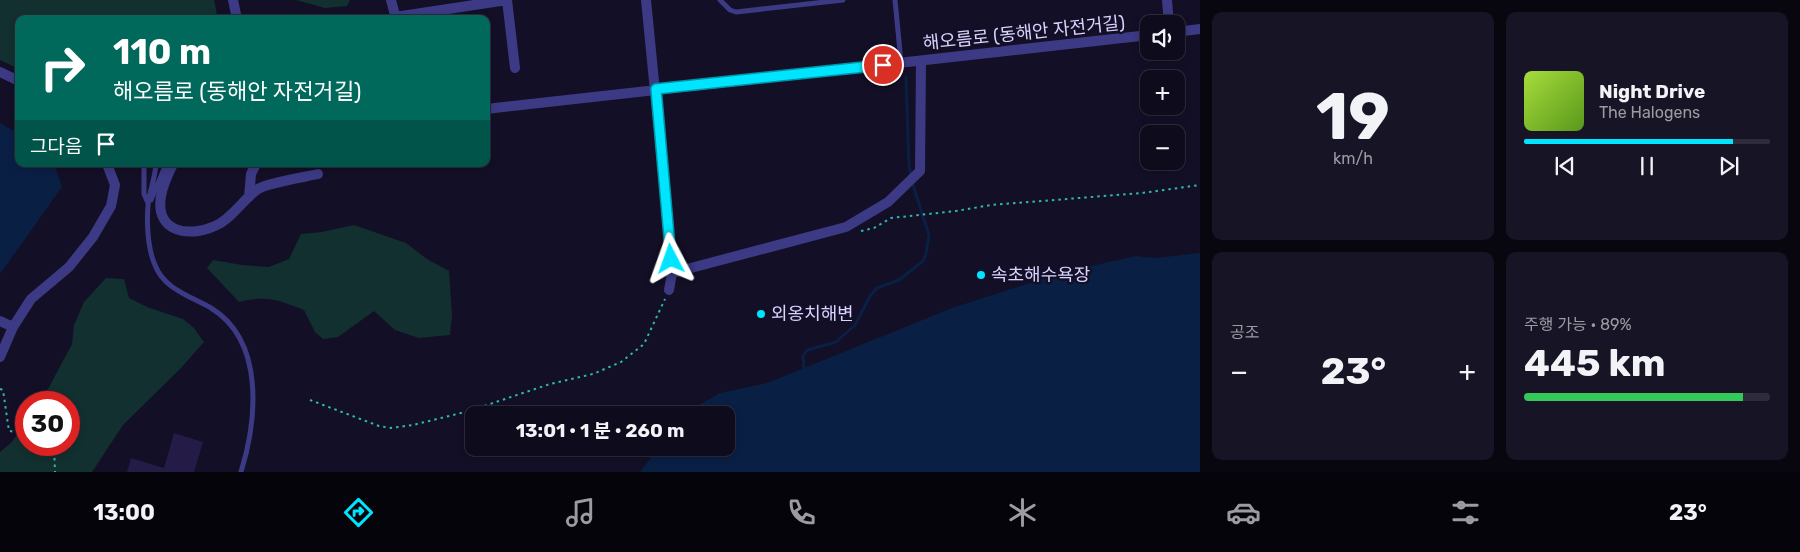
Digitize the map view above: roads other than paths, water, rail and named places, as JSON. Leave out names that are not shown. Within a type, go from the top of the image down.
[{"type":"street","points":[[233,0],[236,15]]},
{"type":"street","points":[[391,0],[394,15]]},
{"type":"street","points":[[414,15],[507,0],[515,68]]},
{"type":"street","points":[[646,0],[656,89],[672,273],[669,290]]},
{"type":"street","points":[[1167,0],[1168,15]]},
{"type":"street","points":[[1185,30],[1200,28]]},
{"type":"street","name":"해오름로 (동해안 자전거길)","points":[[490,109],[1140,36]]},
{"type":"street","points":[[672,273],[846,226],[888,202],[920,171],[921,61]]},
{"type":"street","points":[[0,72],[15,79]]},
{"type":"street","points":[[0,357],[13,327],[31,300],[69,267],[94,237],[111,206],[115,185],[108,167]]},
{"type":"street","points":[[172,167],[161,197],[162,213],[169,226],[181,232],[215,226],[259,188],[318,174]]},
{"type":"street","points":[[249,197],[251,174],[254,167]]},
{"type":"street","points":[[0,321],[13,327]]},
{"type":"lane","points":[[720,0],[730,10],[736,12],[843,0]]},
{"type":"lane","points":[[895,0],[902,63]]},
{"type":"lane","points":[[144,167],[144,194],[149,206]]},
{"type":"lane","points":[[156,167],[149,206],[150,250],[155,267],[164,281],[176,290],[212,309],[227,320],[237,333],[245,349],[249,365],[252,396],[252,427],[249,446],[241,472]]},
{"type":"lane","points":[[149,206],[165,167]]},
{"type":"water","points":[[0,123],[15,132],[15,167],[55,167],[62,187],[0,274]]},
{"type":"water","points":[[1200,253],[1200,472],[640,472],[652,456],[735,456],[735,406],[697,406],[720,393],[767,383],[952,308],[1064,272],[1136,256],[1155,258]]},
{"type":"waterway","points":[[906,77],[911,176]]},
{"type":"waterway","points":[[804,369],[803,356],[807,350],[836,342],[855,325],[870,296],[877,288],[899,280],[923,261],[929,235],[912,182]]},
{"type":"place","name":"속초해수욕장","points":[[981,275]]},
{"type":"place","name":"외옹치해변","points":[[761,314]]}]
